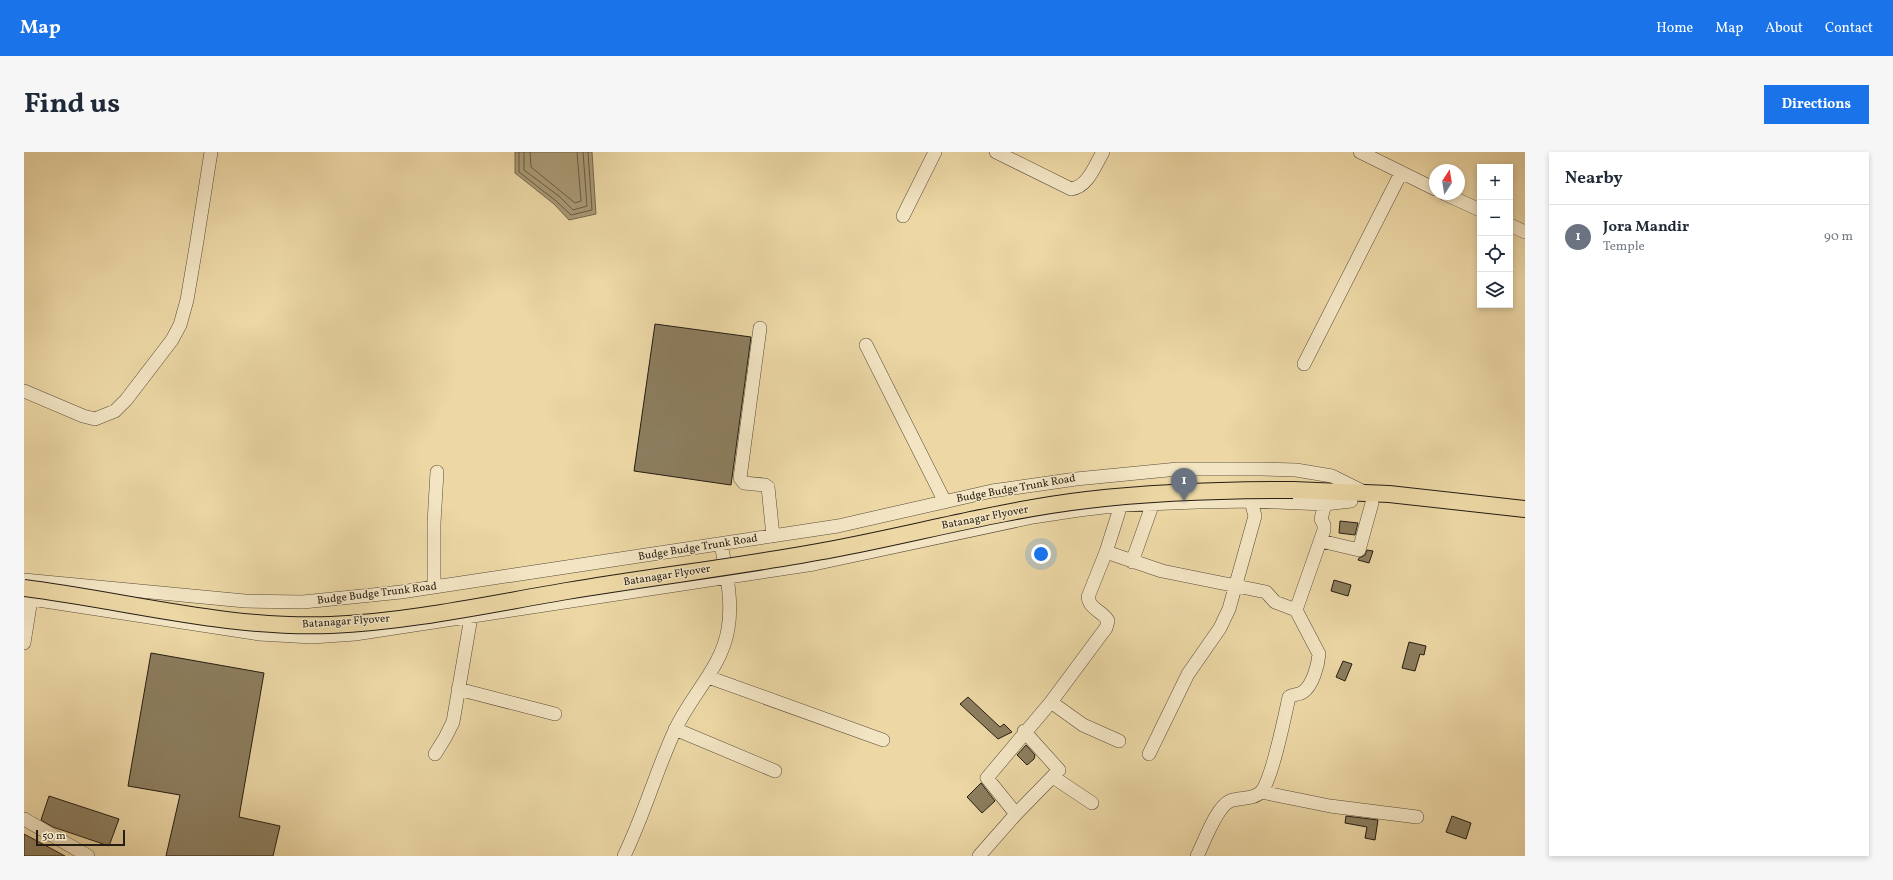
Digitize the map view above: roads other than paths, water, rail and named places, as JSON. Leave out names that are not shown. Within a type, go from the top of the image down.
[{"type":"main road","name":"Batanagar Flyover","points":[[26,595],[226,621],[284,626],[333,625],[429,614],[575,589],[780,559],[836,549],[980,518],[1085,500],[1220,490],[1301,490]]},
{"type":"main road","points":[[1301,490],[1525,517]]},
{"type":"main road","points":[[1301,490],[1351,502],[1368,498],[1525,509]]},
{"type":"street","points":[[24,391],[83,416],[95,418],[115,412],[126,400],[172,340],[180,325],[187,300],[211,152]]},
{"type":"street","points":[[903,216],[935,152]]},
{"type":"street","points":[[996,152],[1071,189],[1078,188],[1084,184],[1103,152]]},
{"type":"street","points":[[1360,152],[1429,186]]},
{"type":"street","points":[[1304,364],[1402,173]]},
{"type":"street","points":[[1458,200],[1477,209]]},
{"type":"street","points":[[1513,226],[1525,232]]},
{"type":"street","points":[[760,328],[740,478],[744,483],[765,485],[768,487],[773,536]]},
{"type":"street","points":[[866,345],[946,502]]},
{"type":"street","name":"Budge Budge Trunk Road","points":[[24,580],[223,599],[296,602],[353,598],[838,526],[992,491],[1076,479],[1178,469],[1262,469],[1319,473],[1332,476],[1368,498]]},
{"type":"street","points":[[434,587],[434,523],[437,472]]},
{"type":"street","points":[[1321,541],[1359,550],[1368,498]]},
{"type":"street","points":[[24,643],[26,595],[259,634],[304,637],[355,634],[467,618],[562,602],[727,579],[814,564],[1033,517],[1121,505],[1251,501],[1325,504],[1351,502]]},
{"type":"street","points":[[1149,754],[1188,674],[1229,609],[1255,516],[1251,501]]},
{"type":"street","points":[[1132,562],[1153,503]]},
{"type":"street","points":[[1296,610],[1325,528],[1321,519],[1325,504]]},
{"type":"street","points":[[1016,814],[987,778],[1024,731],[1051,702],[1108,625],[1106,618],[1092,607],[1088,597],[1106,552],[1121,505]]},
{"type":"street","points":[[624,856],[643,814],[675,729],[691,700],[708,677],[724,645],[728,628],[729,602],[722,544]]},
{"type":"street","points":[[1106,552],[1162,571],[1266,592],[1275,602],[1296,610],[1316,647],[1318,661],[1307,688],[1299,694],[1289,698],[1272,765],[1261,792],[1254,796],[1227,802],[1223,806],[1197,856]]},
{"type":"street","points":[[435,754],[446,738],[453,722],[467,618]]},
{"type":"street","points":[[448,712],[467,618]]},
{"type":"street","points":[[708,677],[883,740]]},
{"type":"street","points":[[458,690],[554,714]]},
{"type":"street","points":[[1051,702],[1083,725],[1120,741]]},
{"type":"street","points":[[675,729],[775,772]]},
{"type":"street","points":[[979,856],[1016,814],[1059,770],[1024,731]]},
{"type":"street","points":[[1053,777],[1092,803]]},
{"type":"street","points":[[1261,792],[1330,806],[1417,817]]},
{"type":"street","points":[[24,819],[88,856]]},
{"type":"water","points":[[515,152],[592,152],[596,214],[569,220],[554,204],[515,173]]},
{"type":"place","name":"Jora Mandir","points":[[1184,501]]}]
